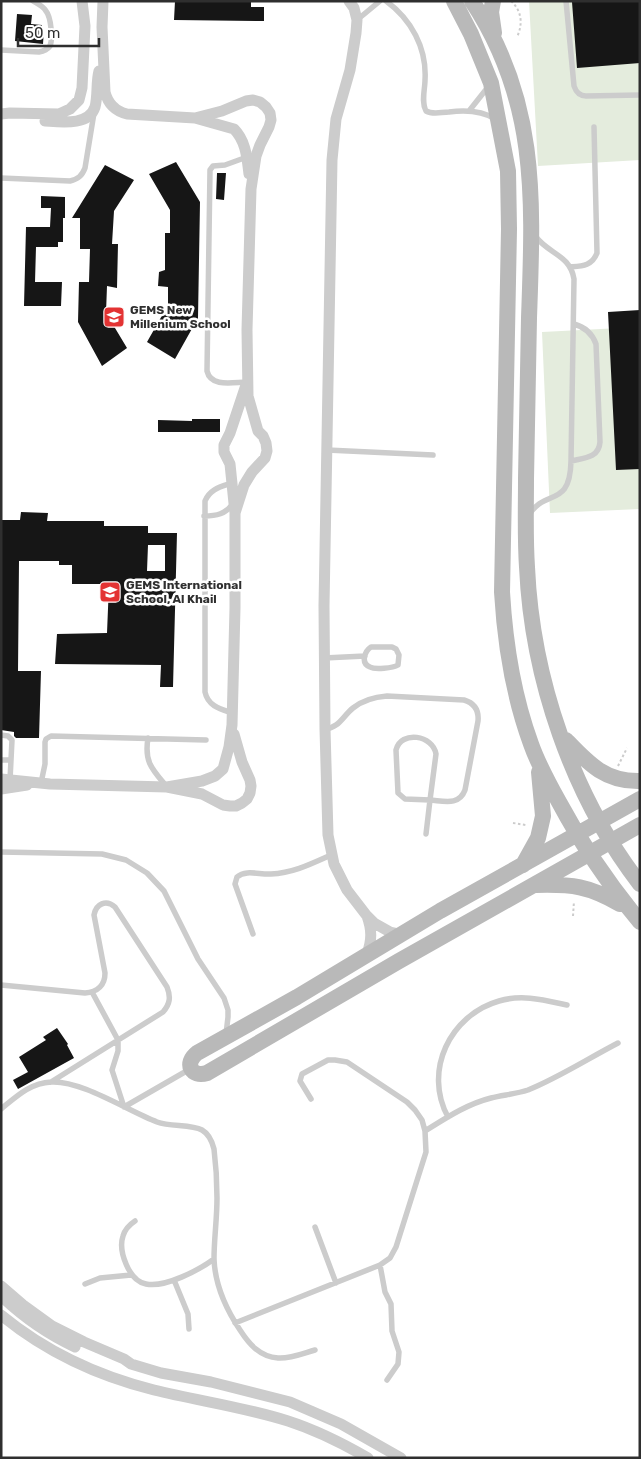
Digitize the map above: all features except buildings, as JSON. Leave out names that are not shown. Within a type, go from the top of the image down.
[{"type":"street","points":[[1,116],[10,113],[58,114],[70,109],[79,100],[82,88],[85,26],[82,1]]},
{"type":"street","points":[[103,1],[102,18],[107,97],[113,107],[127,114],[195,118],[234,129],[241,138],[247,157],[251,189]]},
{"type":"street","points":[[349,1],[354,8],[357,20],[352,61],[336,119],[332,147],[324,658],[328,835],[331,855],[342,882],[367,916],[382,928],[399,934]]},
{"type":"street","points":[[454,1],[472,34],[491,83],[508,171],[503,611],[513,682],[526,730],[538,761],[577,835],[612,888],[635,916]]},
{"type":"street","points":[[472,1],[495,40],[510,76],[526,138],[532,232],[526,522],[527,568],[534,628],[542,670],[560,733],[588,804],[640,884]]},
{"type":"street","points":[[493,1],[491,12],[495,40]]},
{"type":"street","points":[[1,116],[8,120],[73,122],[85,118],[95,107],[98,74],[104,64]]},
{"type":"street","points":[[195,118],[254,100],[266,107],[270,113],[271,120],[270,128],[256,156],[251,189],[247,382],[252,412],[258,431],[266,443],[267,451],[265,458],[252,472],[244,485],[234,508]]},
{"type":"street","points":[[167,787],[202,781],[215,776],[223,769],[227,758],[232,719],[235,608],[234,508],[230,464],[224,452],[224,445],[230,433],[247,382]]},
{"type":"street","points":[[6,779],[41,783],[167,787],[202,794],[223,805],[236,806],[247,799],[251,786],[240,756],[232,719]]},
{"type":"street","points":[[560,733],[597,770],[624,780],[640,780]]},
{"type":"street","points":[[523,865],[538,838],[543,816],[538,761]]},
{"type":"street","points":[[1,789],[41,783]]},
{"type":"street","points":[[640,799],[399,934],[297,997],[194,1055],[190,1061],[191,1068],[200,1074],[206,1073],[414,952],[640,825]]},
{"type":"street","points":[[534,885],[575,886],[591,889],[603,894],[635,916]]},
{"type":"street","points":[[367,916],[371,935],[367,954]]},
{"type":"street","points":[[1,1286],[52,1326],[131,1364]]},
{"type":"street","points":[[1,1296],[38,1327],[66,1342],[119,1364],[131,1364],[161,1373],[212,1382],[290,1402],[341,1424],[401,1458]]},
{"type":"street","points":[[1,1315],[40,1344],[104,1374],[155,1390],[210,1401],[289,1422],[333,1439],[368,1458]]},
{"type":"street","points":[[333,1439],[341,1424]]},
{"type":"lane","points":[[1,50],[39,52],[49,47],[51,40],[49,15],[44,8],[33,1]]},
{"type":"lane","points":[[357,20],[380,1]]},
{"type":"lane","points":[[386,1],[411,26],[422,50],[426,77],[423,106],[426,111],[431,113],[469,111],[483,113],[498,122]]},
{"type":"lane","points":[[566,1],[576,91],[582,96],[640,95]]},
{"type":"lane","points":[[469,111],[491,83]]},
{"type":"lane","points":[[1,178],[70,181],[81,176],[86,168],[95,107]]},
{"type":"lane","points":[[570,267],[590,264],[597,253],[594,127]]},
{"type":"lane","points":[[247,157],[224,165],[213,166],[210,170],[208,371],[210,378],[217,382],[247,382]]},
{"type":"lane","points":[[526,522],[536,507],[554,498],[565,488],[570,477],[574,324],[574,279],[570,267],[562,257],[544,245],[532,232]]},
{"type":"lane","points":[[571,461],[593,456],[600,446],[596,344],[594,338],[585,328],[574,324]]},
{"type":"lane","points":[[327,450],[432,455]]},
{"type":"lane","points":[[232,484],[216,488],[209,493],[205,501],[204,516],[205,692],[207,699],[212,705],[232,719]]},
{"type":"lane","points":[[204,516],[219,515],[234,508]]},
{"type":"lane","points":[[371,647],[392,647],[398,651],[399,660],[398,664],[393,667],[370,668],[366,665],[365,656],[367,650],[371,647]]},
{"type":"lane","points":[[324,658],[365,656]]},
{"type":"lane","points":[[325,729],[330,729],[338,724],[361,703],[378,696],[468,701],[475,707],[478,716],[463,793],[455,801],[430,800],[405,799],[398,793],[397,746],[403,739],[411,737],[431,743],[435,750],[436,754],[430,800],[426,834]]},
{"type":"lane","points":[[1,735],[12,738],[11,760],[6,779]]},
{"type":"lane","points":[[41,783],[45,764],[45,742],[51,736],[206,740]]},
{"type":"lane","points":[[148,738],[148,762],[167,787]]},
{"type":"lane","points":[[1,760],[11,760]]},
{"type":"lane","points":[[1,852],[102,854],[126,860],[148,873],[164,891],[198,960],[224,998],[228,1010],[225,1038]]},
{"type":"lane","points":[[253,934],[235,884],[237,877],[244,873],[269,874],[290,872],[331,855]]},
{"type":"lane","points":[[1,985],[86,993],[92,992],[102,985],[105,977],[95,911],[98,905],[109,903],[116,907],[167,987],[170,997],[163,1012],[51,1082]]},
{"type":"lane","points":[[92,992],[118,1040],[118,1051],[112,1070],[124,1107]]},
{"type":"lane","points":[[448,1117],[438,1094],[439,1069],[452,1035],[468,1018],[488,1005],[511,998],[534,998],[567,1005]]},
{"type":"lane","points":[[425,1131],[478,1102],[527,1090],[618,1044]]},
{"type":"lane","points":[[234,1323],[380,1265],[390,1258],[396,1247],[426,1152],[425,1131],[418,1115],[407,1102],[353,1065],[341,1060],[328,1060],[302,1074],[300,1081],[311,1099]]},
{"type":"lane","points":[[124,1107],[191,1068]]},
{"type":"lane","points":[[1,1109],[28,1088],[51,1082],[70,1084],[165,1124],[196,1128],[203,1131],[212,1142],[216,1170],[217,1199],[214,1260],[222,1296],[234,1323],[255,1349],[270,1357],[286,1358],[315,1350]]},
{"type":"lane","points":[[135,1221],[127,1228],[122,1241],[128,1270],[136,1280],[153,1285],[174,1280],[214,1260]]},
{"type":"lane","points":[[315,1227],[336,1283]]},
{"type":"lane","points":[[380,1265],[385,1292],[391,1304],[392,1331],[399,1352],[398,1364],[387,1380]]},
{"type":"lane","points":[[85,1284],[100,1278],[132,1275]]},
{"type":"lane","points":[[174,1280],[188,1314],[189,1329]]},
{"type":"path","points":[[512,1],[518,8],[520,15],[520,30],[517,37]]},
{"type":"path","points":[[612,777],[627,748]]},
{"type":"green space","points":[[529,1],[640,1],[640,160],[538,166]]},
{"type":"green space","points":[[640,327],[640,509],[550,513],[542,332]]},
{"type":"place","name":"GEMS New Millenium School","points":[[114,317]]},
{"type":"place","name":"GEMS International School, Al Khail","points":[[110,592]]}]
